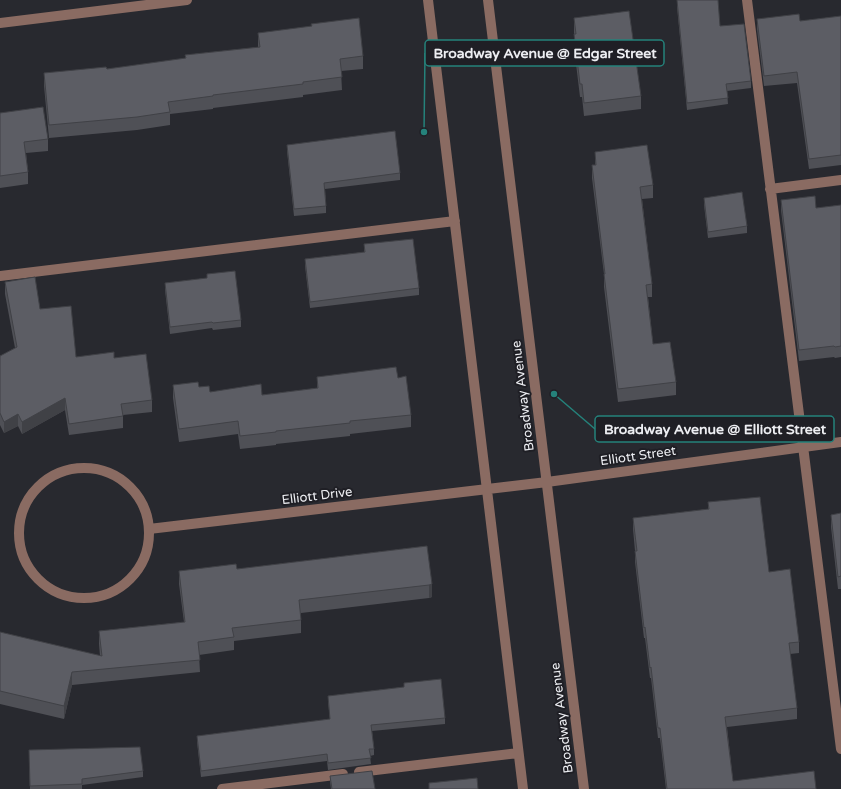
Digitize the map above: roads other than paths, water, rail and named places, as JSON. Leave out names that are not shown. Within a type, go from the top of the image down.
[{"type":"street","points":[[0,23],[187,0]]},
{"type":"street","points":[[428,0],[522,789]]},
{"type":"street","name":"Broadway Avenue","points":[[488,0],[584,789]]},
{"type":"street","points":[[747,0],[803,447],[837,691],[841,749]]},
{"type":"street","points":[[770,189],[841,180]]},
{"type":"street","points":[[0,276],[455,221]]},
{"type":"street","name":"Elliott Street","points":[[487,489],[841,442]]},
{"type":"street","points":[[77,468],[100,469],[121,479],[137,494],[147,515],[149,529],[147,552],[137,572],[120,588],[100,598],[77,599],[48,589],[32,574],[21,553],[18,530],[23,508],[36,488],[55,474],[77,468]]},
{"type":"street","name":"Elliott Drive","points":[[149,529],[487,489]]},
{"type":"street","points":[[222,789],[518,753]]},
{"type":"place","name":"Broadway Avenue @ Edgar Street","points":[[424,132]]},
{"type":"place","name":"Broadway Avenue @ Elliott Street","points":[[554,394]]}]
